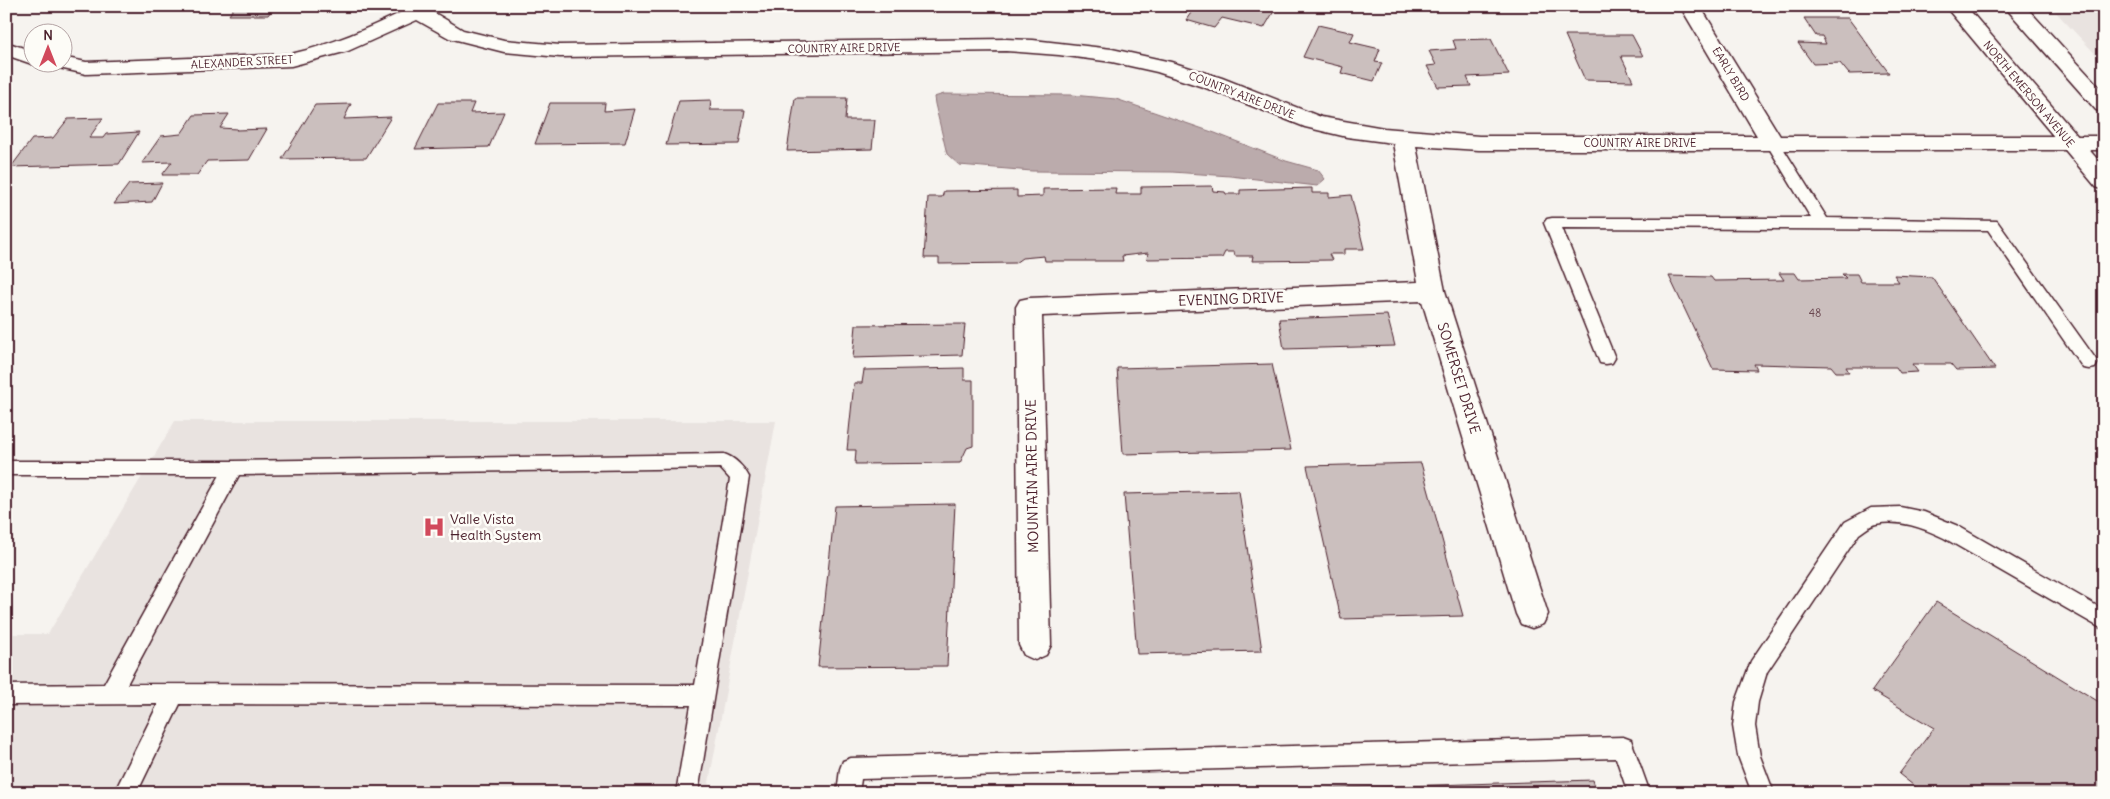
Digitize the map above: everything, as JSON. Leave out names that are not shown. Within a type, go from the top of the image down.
[{"type":"street","name":"EARLY BIRD","points":[[1690,6],[1773,143]]},
{"type":"street","name":"NORTH EMERSON AVENUE","points":[[1955,6],[2104,182]]},
{"type":"street","points":[[2014,6],[2104,105]]},
{"type":"street","name":"COUNTRY AIRE DRIVE","points":[[415,9],[456,34],[504,46],[560,51],[1006,45],[1069,48],[1167,66],[1215,83],[1263,105],[1326,126],[1403,139],[1479,143],[2104,142]]},
{"type":"street","name":"ALEXANDER STREET","points":[[72,65],[86,68],[292,60],[324,54],[385,28],[415,9]]},
{"type":"street","points":[[6,48],[22,54]]},
{"type":"street","name":"SOMERSET DRIVE","points":[[1403,139],[1432,291],[1532,614]]},
{"type":"street","name":"EVENING DRIVE","points":[[1029,307],[1432,291]]},
{"type":"street","name":"MOUNTAIN AIRE DRIVE","points":[[1029,307],[1035,645]]},
{"type":"lane","points":[[1773,143],[1822,223]]},
{"type":"lane","points":[[1606,358],[1552,223],[1992,225],[2089,364]]},
{"type":"lane","points":[[6,468],[234,468],[724,461],[740,478],[687,793]]},
{"type":"lane","points":[[110,694],[234,468]]},
{"type":"lane","points":[[1763,793],[1749,756],[1744,726],[1747,702],[1758,668],[1852,528],[1871,516],[1900,515],[1924,520],[1952,532],[2104,621]]},
{"type":"lane","points":[[6,695],[704,695]]},
{"type":"lane","points":[[125,793],[174,695]]},
{"type":"lane","points":[[848,793],[851,768],[1623,748],[1639,793]]},
{"type":"shaded area","points":[[2050,6],[2104,6],[2104,63]]},
{"type":"shaded area","points":[[944,94],[1072,95],[1116,99],[1215,133],[1286,161],[1318,170],[1325,179],[1317,186],[1230,176],[1172,172],[1032,171],[959,165],[947,154],[935,104],[934,97]]},
{"type":"shaded area","name":"Valle Vista Health System","points":[[175,421],[776,421],[707,793],[6,793],[6,634],[48,634]]},
{"type":"building","points":[[235,6],[275,6],[268,15],[229,15]]},
{"type":"building","points":[[1113,6],[1143,6],[1141,11]]},
{"type":"building","points":[[1193,6],[1277,6],[1264,28],[1222,18],[1214,28],[1186,20],[1195,7]]},
{"type":"building","points":[[1804,18],[1848,18],[1889,73],[1849,74],[1840,63],[1813,64],[1798,43],[1826,44],[1822,36],[1816,36]]},
{"type":"building","points":[[1318,25],[1354,33],[1350,42],[1380,49],[1375,62],[1382,63],[1374,81],[1341,73],[1343,67],[1303,57]]},
{"type":"building","points":[[1565,35],[1632,35],[1643,56],[1621,56],[1633,81],[1585,80]]},
{"type":"building","points":[[1491,39],[1509,75],[1467,77],[1471,86],[1438,87],[1427,66],[1436,65],[1429,51],[1456,49],[1453,40]]},
{"type":"building","points":[[795,98],[847,98],[845,120],[875,120],[872,149],[787,151]]},
{"type":"building","points":[[711,100],[710,110],[745,110],[739,144],[666,145],[679,101]]},
{"type":"building","points":[[438,103],[474,103],[470,113],[504,112],[489,147],[415,149]]},
{"type":"building","points":[[550,103],[605,103],[604,111],[635,109],[625,143],[535,144]]},
{"type":"building","points":[[351,104],[344,119],[391,117],[366,158],[282,159],[315,105]]},
{"type":"building","points":[[229,114],[220,128],[236,130],[267,129],[249,160],[207,161],[197,175],[162,175],[172,162],[142,163],[161,136],[181,134],[194,115]]},
{"type":"building","points":[[103,118],[89,138],[103,138],[106,134],[139,132],[119,164],[11,167],[32,139],[53,138],[68,119]]},
{"type":"building","points":[[162,183],[152,202],[114,204],[129,184]]},
{"type":"building","points":[[1212,186],[1213,191],[1225,192],[1226,194],[1240,194],[1240,190],[1312,188],[1312,193],[1329,193],[1329,197],[1351,195],[1364,249],[1344,249],[1344,254],[1329,254],[1332,260],[1252,261],[1253,256],[1235,256],[1234,252],[1225,252],[1222,258],[1147,259],[1148,253],[1122,256],[1123,261],[1045,261],[1044,256],[1022,258],[1015,263],[939,264],[939,258],[924,258],[928,197],[942,197],[944,191],[1017,190],[1017,197],[1043,196],[1043,189],[1116,188],[1115,194],[1141,194],[1141,187]]},
{"type":"building","points":[[1779,273],[1795,273],[1799,279],[1846,278],[1842,274],[1857,274],[1861,282],[1899,282],[1894,275],[1932,277],[1995,369],[1956,370],[1951,364],[1912,364],[1918,372],[1900,373],[1896,367],[1846,367],[1849,372],[1836,372],[1831,366],[1754,364],[1757,370],[1713,369],[1669,276],[1711,277],[1714,281],[1784,280]]},
{"type":"building","points":[[1387,315],[1395,346],[1284,349],[1279,319]]},
{"type":"building","points":[[965,324],[962,355],[853,358],[856,325]]},
{"type":"building","points":[[1272,364],[1291,450],[1123,454],[1117,368]]},
{"type":"building","points":[[964,368],[964,380],[973,380],[973,446],[967,448],[960,463],[855,464],[856,450],[847,450],[854,383],[862,383],[864,370]]},
{"type":"building","points":[[1421,463],[1463,616],[1341,619],[1307,466]]},
{"type":"building","points":[[1239,491],[1262,651],[1137,654],[1124,494]]},
{"type":"building","points":[[955,504],[947,666],[818,667],[835,506]]},
{"type":"building","points":[[1936,602],[2104,705],[2104,793],[1923,793],[1899,774],[1934,728],[1872,691]]},
{"type":"building","points":[[1593,780],[1597,793],[1182,793]]},
{"type":"place","name":"Valle Vista Health System","points":[[434,527]]}]
